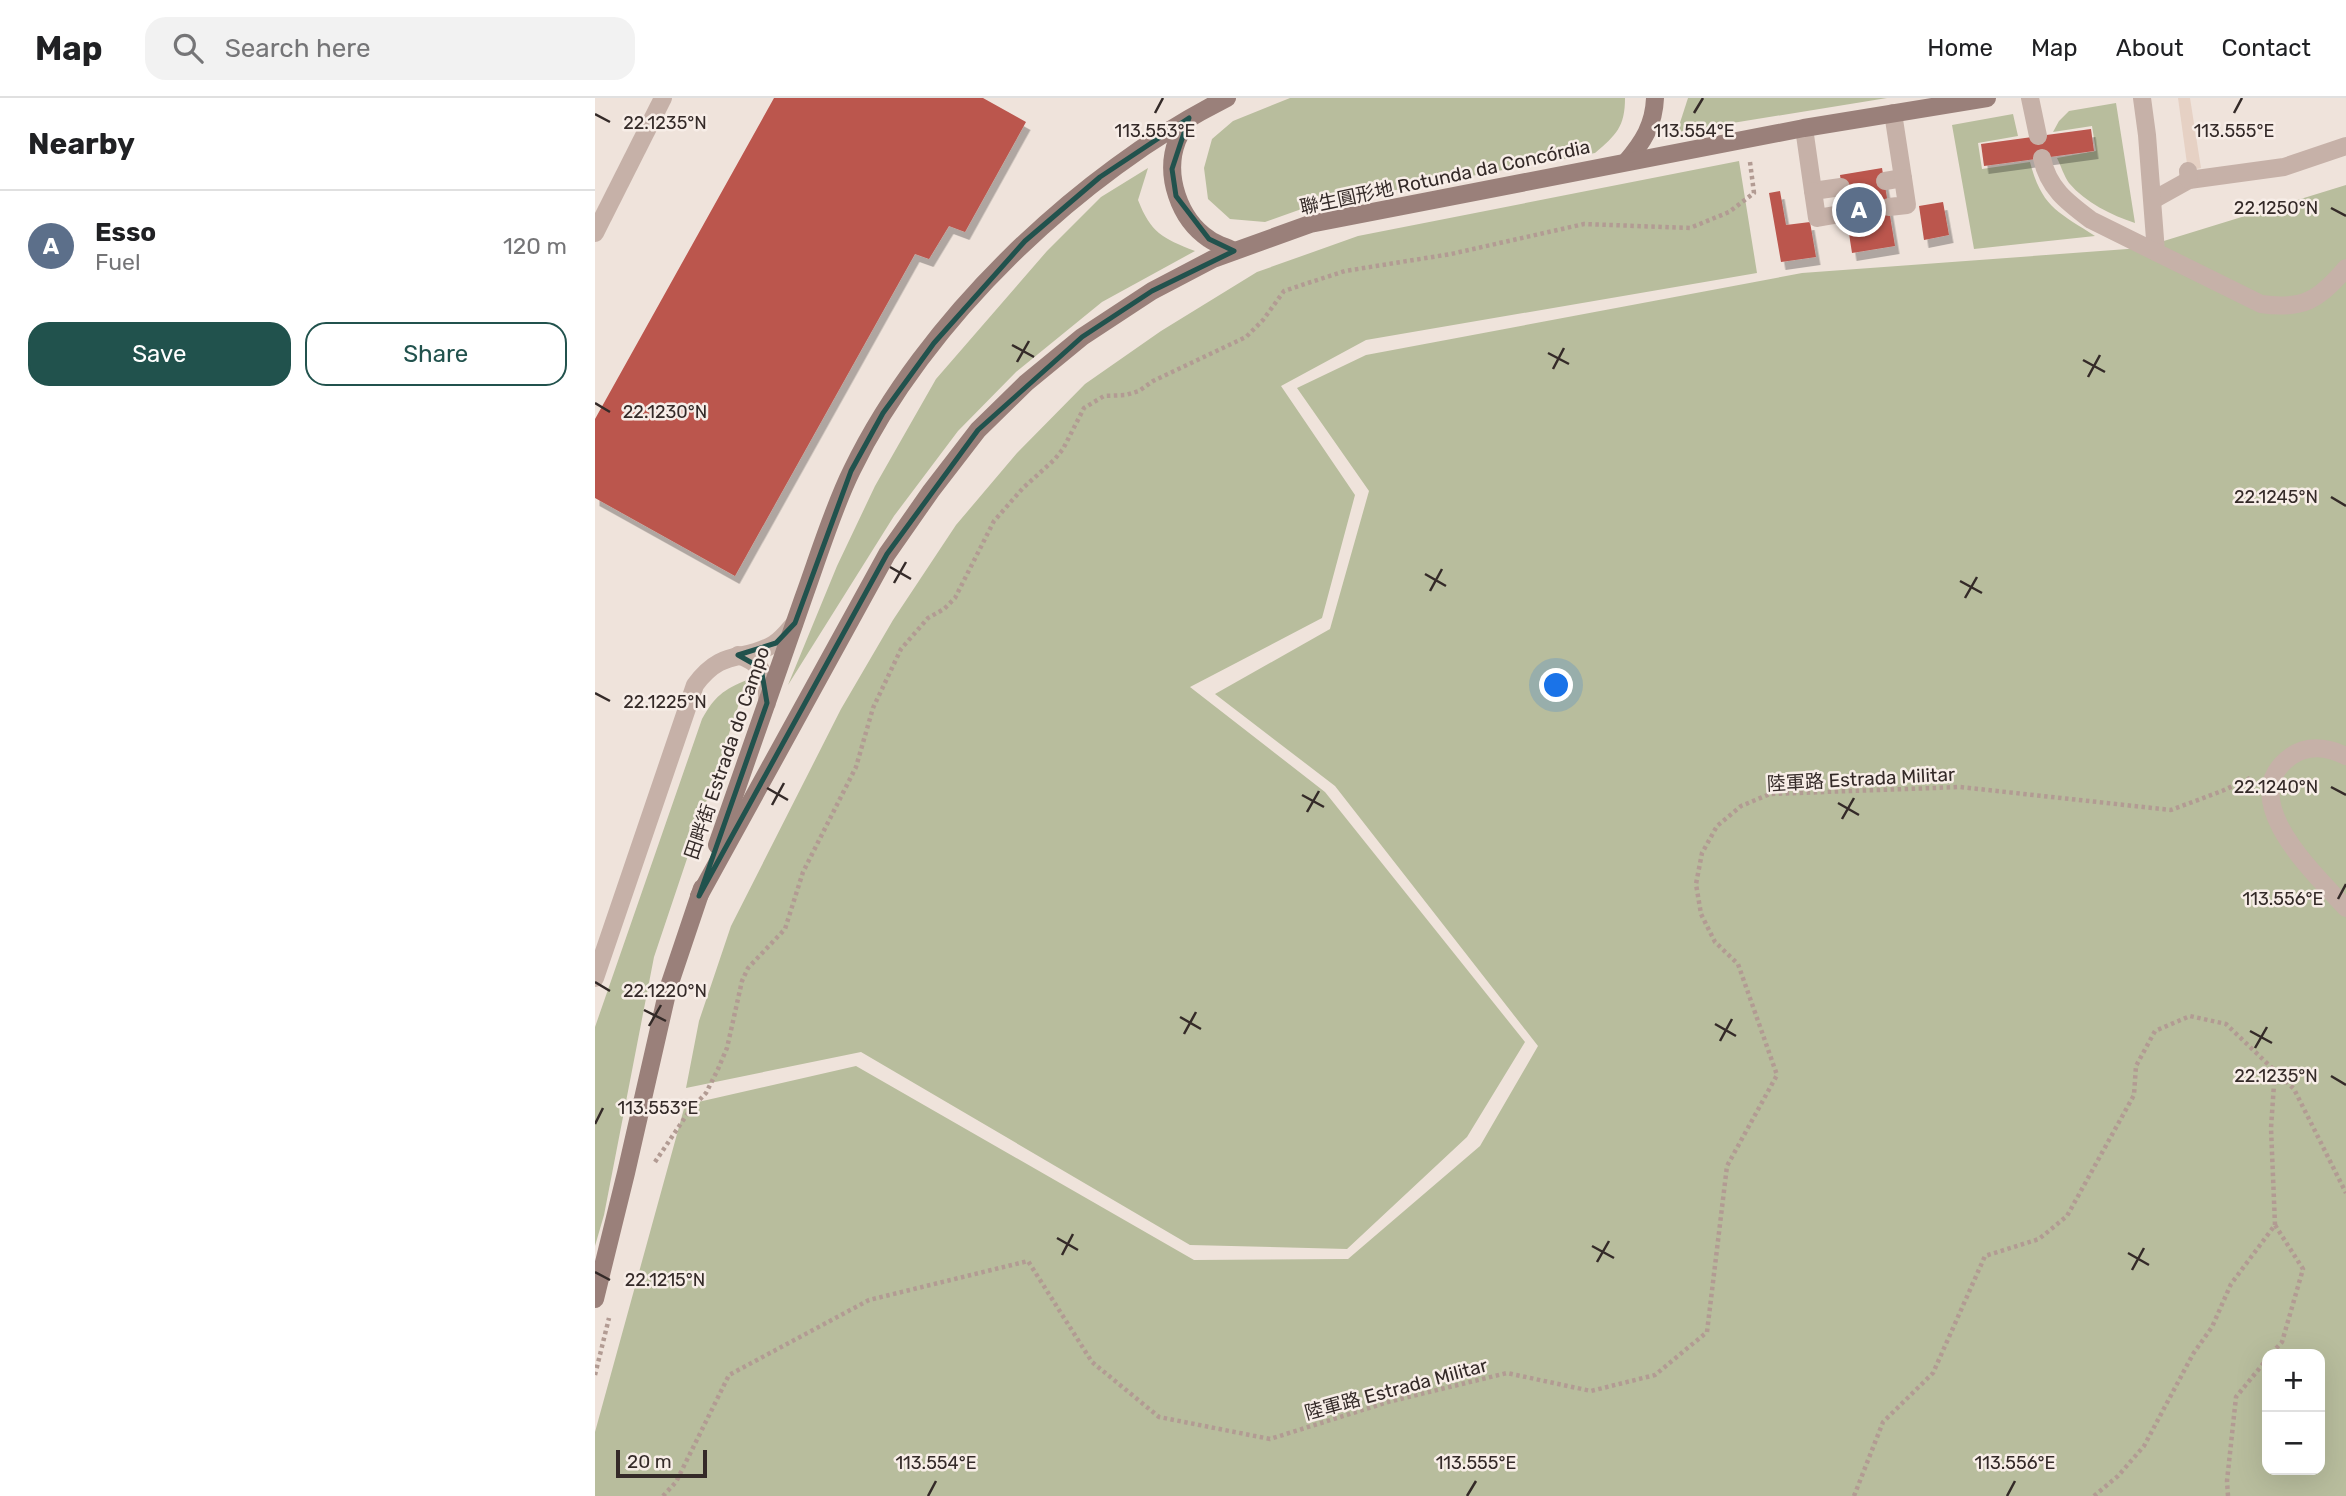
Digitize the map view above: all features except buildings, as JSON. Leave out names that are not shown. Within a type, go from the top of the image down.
[{"type":"main road","points":[[1626,162],[1644,141],[1654,116],[1655,98]]},
{"type":"main road","name":"聯生圓形地 Rotunda da Concórdia","points":[[815,684],[887,554],[978,430],[1026,383],[1082,337],[1153,291],[1213,259],[1310,224],[1804,128],[1987,98]]},
{"type":"main road","points":[[1218,100],[1189,118],[1176,142],[1172,169],[1176,196],[1189,220],[1209,239],[1234,251]]},
{"type":"main road","name":"田畔街 Estrada do Campo","points":[[603,1303],[627,1173],[668,989],[767,702],[851,471],[883,413],[934,343],[1025,241],[1100,177],[1189,118]]},
{"type":"main road","name":"田畔街 Estrada do Campo","points":[[699,896],[815,684]]},
{"type":"street","points":[[595,233],[663,98]]},
{"type":"street","points":[[2030,98],[2038,136]]},
{"type":"street","points":[[2142,98],[2157,252]]},
{"type":"street","points":[[1889,207],[1907,205],[1893,113]]},
{"type":"street","points":[[1804,128],[1817,218],[1846,214]]},
{"type":"street","points":[[2153,200],[2188,176],[2284,167],[2346,146]]},
{"type":"street","points":[[2042,158],[2052,188],[2091,220],[2261,304],[2284,307],[2307,303],[2327,291],[2346,268]]},
{"type":"street","points":[[1885,181],[1903,178]]},
{"type":"street","points":[[1813,191],[1842,187]]},
{"type":"street","points":[[595,978],[689,697],[703,674],[713,665],[738,654],[764,649],[776,643],[795,623]]},
{"type":"street","points":[[738,654],[753,660],[761,668],[768,687],[767,702]]},
{"type":"street","points":[[2346,756],[2329,748],[2297,752],[2283,762],[2274,776],[2270,792],[2271,809],[2278,824],[2313,873],[2346,908]]},
{"type":"path","points":[[653,1165],[690,1110],[706,1093],[718,1069],[727,1048],[742,981],[748,968],[786,929],[803,872],[856,767],[873,708],[901,649],[928,618],[944,609],[955,598],[994,521],[1014,497],[1063,449],[1084,408],[1104,396],[1126,395],[1139,391],[1162,376],[1246,337],[1263,320],[1284,291],[1345,271],[1451,254],[1584,224],[1690,228],[1708,222],[1729,212],[1754,192],[1747,139]]},
{"type":"path","name":"陸軍路 Estrada Militar","points":[[663,1496],[676,1482],[729,1375],[869,1300],[1028,1261],[1092,1362],[1159,1417],[1270,1439],[1388,1402],[1507,1373],[1591,1391],[1655,1375],[1707,1332],[1727,1166],[1777,1075],[1738,964],[1715,942],[1701,914],[1696,884],[1702,853],[1717,826],[1741,806],[1770,794],[1960,788],[2171,810],[2222,791],[2283,762]]},
{"type":"path","points":[[1854,1496],[1883,1422],[1933,1373],[1985,1256],[2039,1239],[2067,1216],[2134,1096],[2136,1066],[2155,1031],[2190,1016],[2226,1024],[2294,1089],[2346,1193]]},
{"type":"path","points":[[2275,1069],[2271,1128],[2275,1225],[2302,1269],[2282,1342],[2276,1349]]},
{"type":"path","points":[[2094,1496],[2118,1476],[2144,1446],[2193,1354],[2212,1326],[2231,1284],[2275,1225]]},
{"type":"path","points":[[595,1374],[603,1303]]},
{"type":"path","points":[[2228,1496],[2227,1481],[2236,1397],[2262,1365]]},
{"type":"highlighted area","points":[[1189,118],[1172,169],[1176,196],[1209,239],[1234,251],[1152,291],[1082,337],[978,430],[887,554],[699,896],[767,703],[761,668],[738,655],[776,643],[795,623],[851,471],[883,413],[934,343],[1025,241],[1100,177]]},
{"type":"green space","points":[[1290,98],[1625,98],[1618,130],[1595,153],[1310,206],[1265,222],[1230,219],[1208,199],[1204,168],[1212,139],[1233,121]]},
{"type":"green space","points":[[1688,98],[1887,98],[1677,132]]},
{"type":"green space","points":[[2116,103],[2135,223],[2108,212],[2083,197],[2069,183],[2057,158],[2096,151],[2092,126],[2053,132],[2069,111]]},
{"type":"green space","points":[[2013,114],[2018,136],[1978,143],[1982,169],[2030,162],[2040,190],[2053,207],[2095,236],[1974,249],[1952,125]]},
{"type":"green space","points":[[1739,161],[1757,273],[1366,340],[1281,386],[1355,495],[1322,618],[1190,687],[1325,792],[1525,1042],[1467,1137],[1347,1249],[1190,1245],[861,1052],[686,1088],[699,1021],[731,926],[841,709],[893,620],[956,525],[1017,453],[1085,384],[1161,331],[1257,272],[1358,236]]},
{"type":"green space","points":[[1148,168],[1138,200],[1148,220],[1166,238],[1195,251],[1102,302],[1016,372],[958,431],[894,516],[788,685],[837,566],[875,486],[936,379],[1047,251],[1101,197]]},
{"type":"green space","points":[[2346,185],[2346,1496],[595,1496],[595,1432],[685,1105],[856,1066],[1194,1260],[1348,1259],[1480,1146],[1538,1046],[1335,786],[1215,694],[1330,629],[1369,491],[1297,388],[1366,355],[1802,273],[2141,248]]},
{"type":"green space","points":[[747,680],[654,957],[604,1215],[595,1246],[595,1027],[702,719],[720,695]]},
{"type":"shaded area","points":[[2178,98],[2190,98],[2201,168],[2188,171]]},
{"type":"place","name":"Esso","points":[[1859,210]]}]
